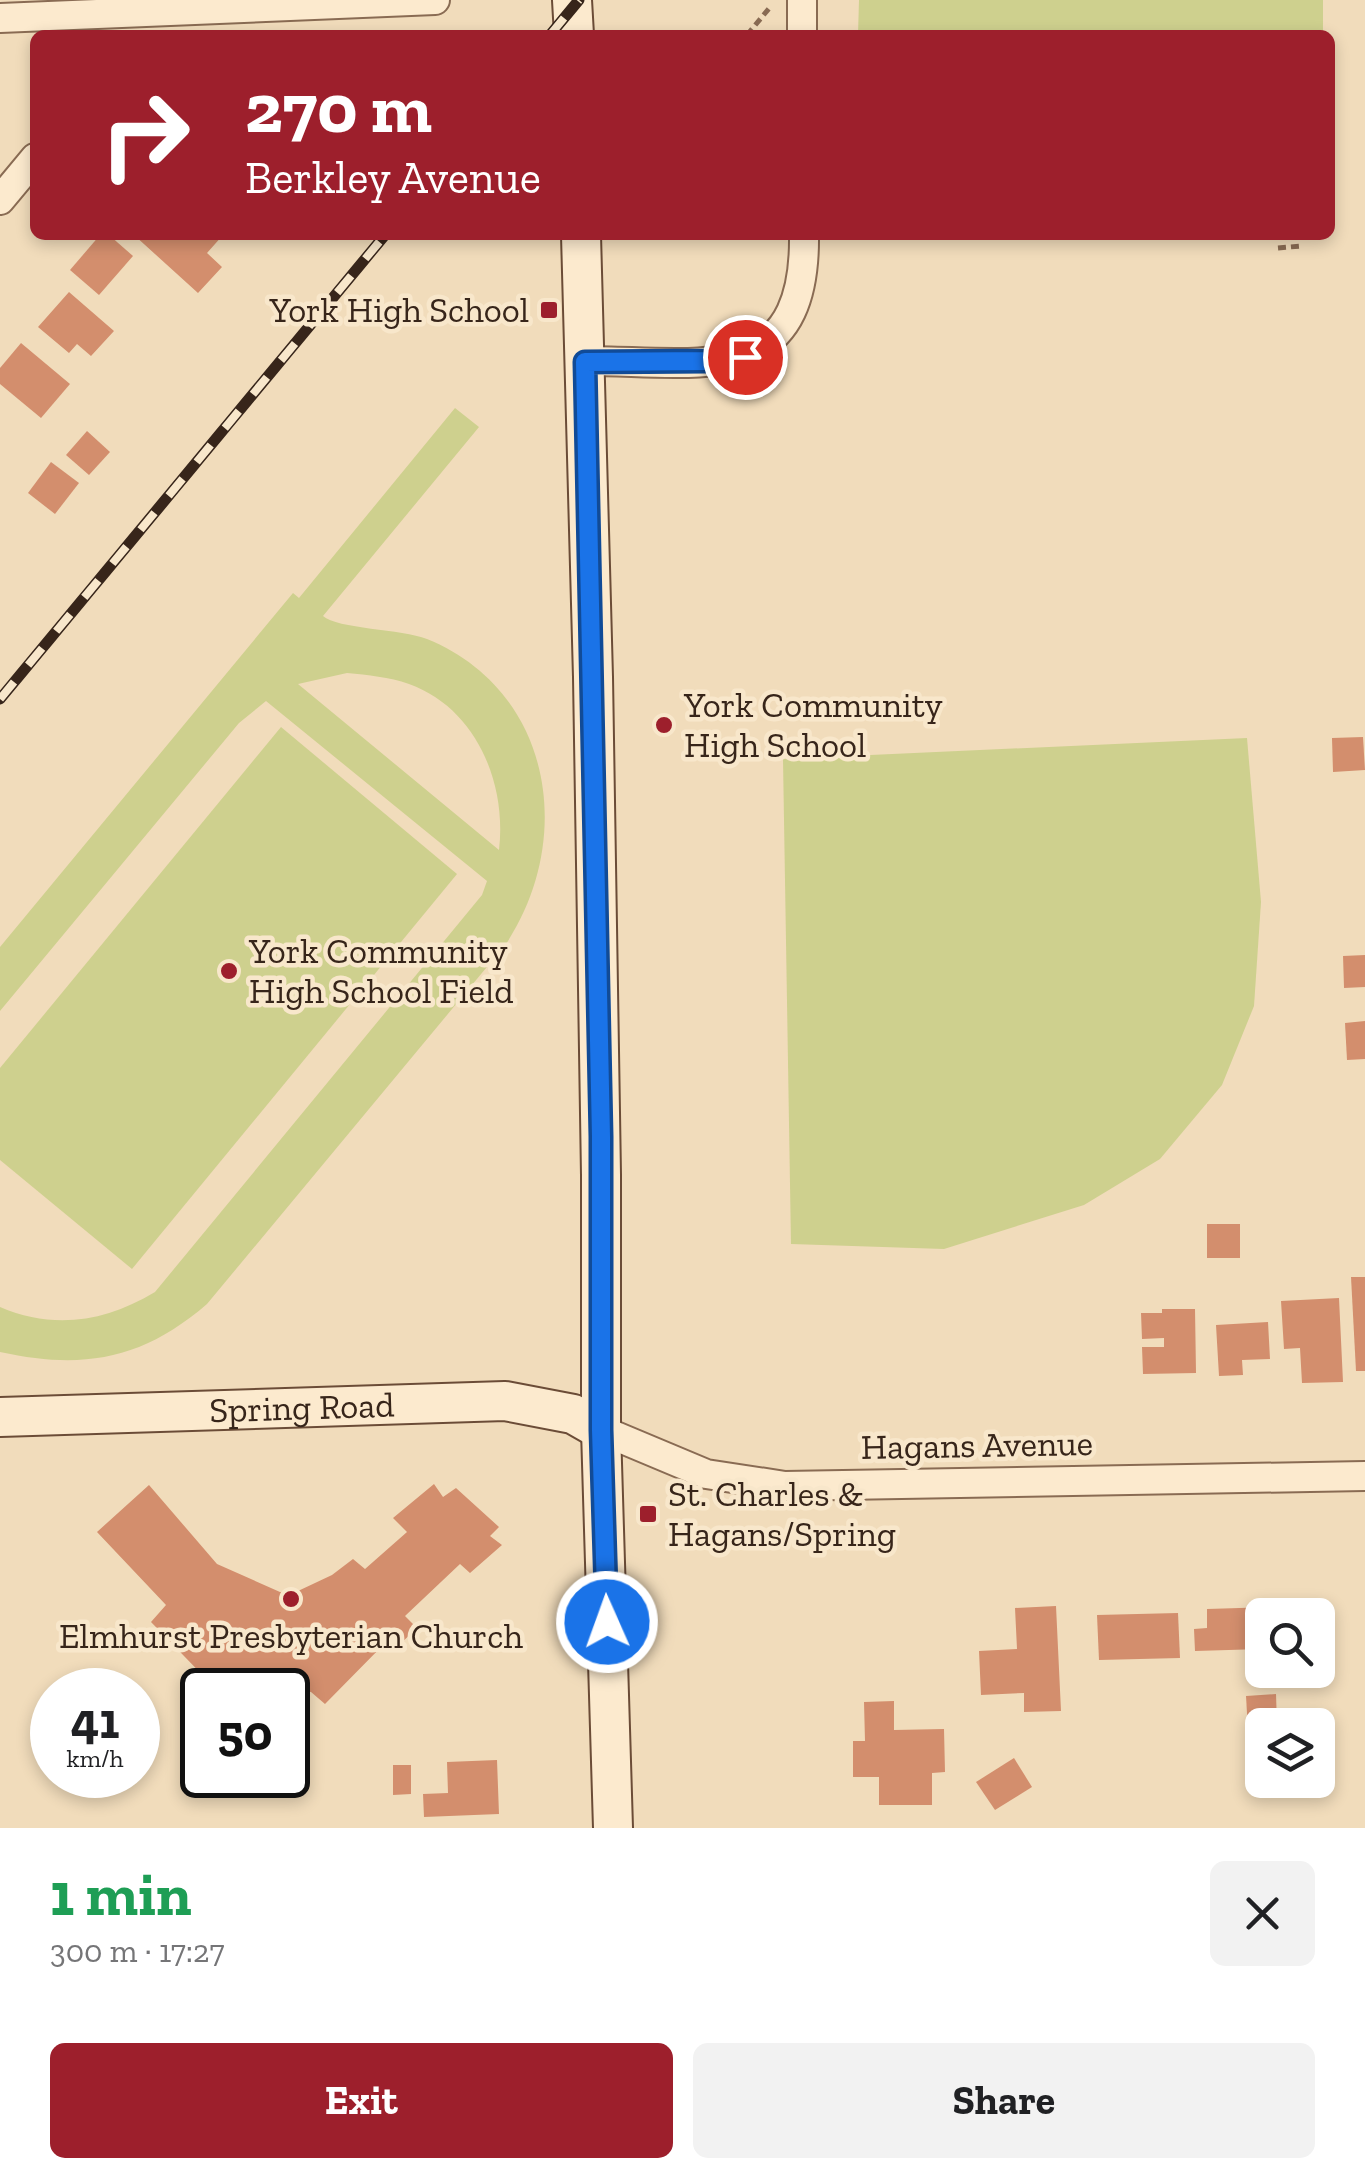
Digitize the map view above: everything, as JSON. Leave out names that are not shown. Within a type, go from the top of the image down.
[{"type":"main road","points":[[572,0],[574,30]]},
{"type":"main road","points":[[581,240],[601,1155],[601,1430],[612,1828]]},
{"type":"main road","name":"Spring Road","points":[[0,1417],[505,1401],[573,1414],[601,1430]]},
{"type":"street","points":[[0,18],[136,24],[435,0]]},
{"type":"street","points":[[802,0],[802,30]]},
{"type":"street","points":[[0,200],[30,164]]},
{"type":"street","points":[[585,362],[706,361],[745,357],[765,346],[784,326],[800,292],[804,240]]},
{"type":"street","name":"Hagans Avenue","points":[[601,1430],[706,1474],[785,1486],[1365,1476]]},
{"type":"path","points":[[751,30],[776,0]]},
{"type":"path","points":[[1278,248],[1302,246]]},
{"type":"green space","points":[[859,0],[1323,0],[1323,30],[858,30]]},
{"type":"green space","points":[[455,408],[479,427],[323,616],[342,624],[427,639],[469,662],[502,693],[525,730],[540,771],[545,814],[541,859],[528,903],[506,944],[207,1304],[159,1338],[110,1356],[58,1360],[0,1352],[0,1307],[40,1319],[79,1319],[117,1310],[155,1292],[482,895],[487,881],[266,701],[239,723],[0,1011],[0,947],[293,593],[299,598]],"holes":[[[347,673],[409,684],[432,695],[469,729],[492,774],[498,799],[499,850],[298,684]]]},
{"type":"green space","name":"York Community High School Field","points":[[281,727],[457,874],[132,1269],[0,1160],[0,1068]]},
{"type":"green space","points":[[1247,738],[1261,902],[1254,1006],[1222,1085],[1160,1159],[1084,1205],[944,1249],[791,1244],[783,759]]},
{"type":"building","points":[[96,240],[115,240],[133,256],[99,295],[70,270]]},
{"type":"building","points":[[140,240],[219,240],[207,253],[222,267],[198,293]]},
{"type":"building","points":[[69,292],[114,331],[91,356],[77,344],[69,353],[38,327]]},
{"type":"building","points":[[21,343],[70,384],[41,418],[0,384],[0,368]]},
{"type":"building","points":[[87,431],[110,452],[89,475],[66,455]]},
{"type":"building","points":[[51,462],[79,483],[55,514],[28,493]]},
{"type":"building","points":[[1363,737],[1365,770],[1333,772],[1332,738]]},
{"type":"building","points":[[1365,955],[1365,987],[1344,988],[1343,956]]},
{"type":"building","points":[[1365,1021],[1365,1059],[1347,1060],[1345,1023]]},
{"type":"building","points":[[1207,1224],[1240,1224],[1240,1258],[1207,1258]]},
{"type":"building","points":[[1351,1277],[1365,1277],[1365,1371],[1356,1371]]},
{"type":"building","points":[[1339,1298],[1343,1382],[1302,1383],[1300,1348],[1284,1349],[1281,1301]]},
{"type":"building","points":[[1162,1309],[1195,1309],[1196,1373],[1143,1374],[1142,1347],[1164,1347],[1164,1338],[1142,1339],[1141,1313],[1162,1313]]},
{"type":"building","points":[[1268,1322],[1270,1359],[1242,1360],[1243,1375],[1219,1376],[1216,1325]]},
{"type":"building","name":"Elmhurst Presbyterian Church","points":[[434,1484],[443,1497],[456,1488],[499,1527],[490,1536],[502,1545],[470,1573],[460,1564],[405,1616],[417,1628],[398,1646],[389,1639],[325,1704],[310,1692],[310,1668],[196,1668],[151,1622],[166,1605],[97,1532],[149,1485],[217,1564],[280,1592],[298,1591],[332,1575],[353,1559],[365,1569],[407,1532],[393,1518]]},
{"type":"building","points":[[1056,1606],[1061,1711],[1024,1712],[1024,1693],[981,1695],[979,1651],[1017,1649],[1015,1608]]},
{"type":"building","points":[[1245,1608],[1245,1650],[1195,1651],[1194,1629],[1207,1628],[1207,1609]]},
{"type":"building","points":[[1178,1613],[1180,1658],[1099,1660],[1097,1615]]},
{"type":"building","points":[[1276,1694],[1276,1708],[1247,1708],[1246,1696]]},
{"type":"building","points":[[894,1701],[894,1730],[944,1729],[945,1772],[932,1773],[932,1805],[879,1805],[879,1777],[853,1777],[853,1741],[865,1741],[864,1702]]},
{"type":"building","points":[[1014,1758],[1032,1787],[995,1810],[976,1782]]},
{"type":"building","points":[[497,1760],[499,1814],[424,1817],[423,1794],[448,1793],[447,1762]]},
{"type":"building","points":[[393,1765],[411,1765],[411,1794],[393,1795]]},
{"type":"railway","points":[[554,30],[579,0]]},
{"type":"railway","points":[[0,699],[381,240]]},
{"type":"place","name":"York High School","points":[[549,310]]},
{"type":"place","name":"York Community High School","points":[[664,725]]},
{"type":"place","name":"York Community High School Field","points":[[229,971]]},
{"type":"place","name":"St. Charles & Hagans/Spring","points":[[648,1514]]},
{"type":"place","name":"Elmhurst Presbyterian Church","points":[[291,1599]]},
{"type":"route","points":[[607,1622],[585,362],[745,357]]}]
